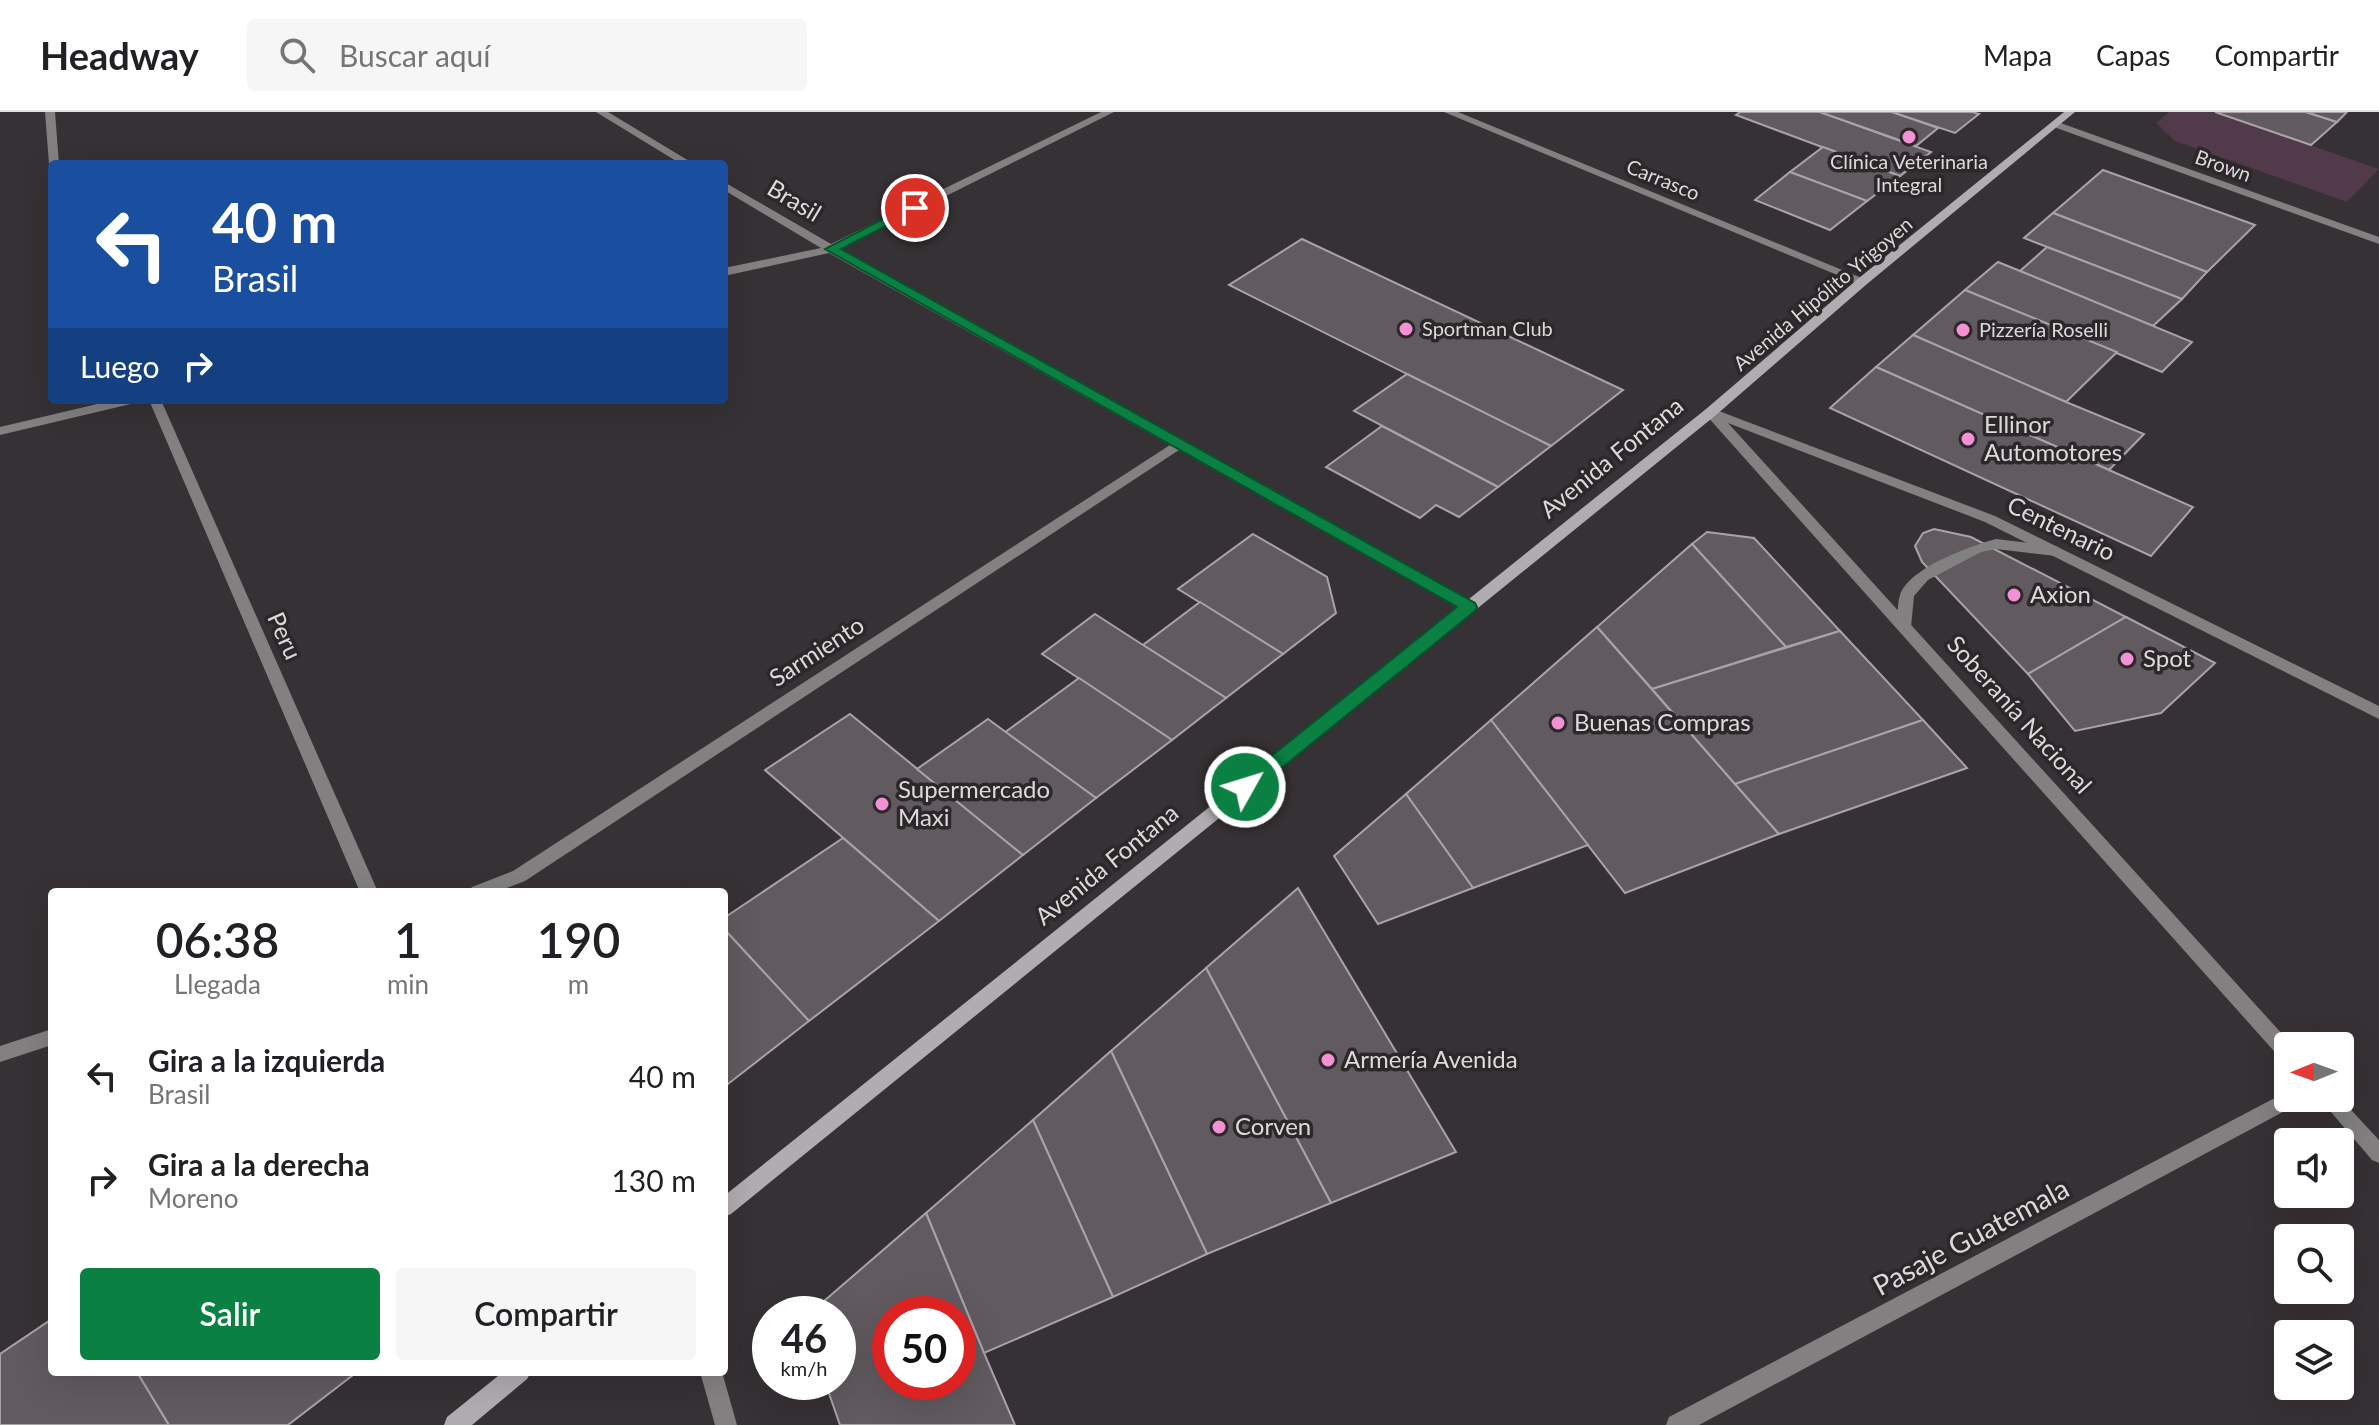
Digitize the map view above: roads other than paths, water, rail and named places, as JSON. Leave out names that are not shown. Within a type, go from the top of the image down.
[{"type":"main road","name":"Avenida Hipólito Yrigoyen","points":[[1711,412],[1863,281],[2070,112]]},
{"type":"main road","name":"Avenida Fontana","points":[[728,1205],[1711,412]]},
{"type":"main road","points":[[455,1425],[515,1376]]},
{"type":"street","points":[[50,112],[54,160]]},
{"type":"street","points":[[601,112],[682,160]]},
{"type":"street","points":[[728,271],[831,249],[1109,112]]},
{"type":"street","name":"Carrasco","points":[[1449,112],[1863,281]]},
{"type":"street","name":"Brown","points":[[2055,124],[2379,241]]},
{"type":"street","name":"Brasil","points":[[728,187],[831,249],[1469,607]]},
{"type":"street","points":[[0,431],[113,404]]},
{"type":"street","name":"Peru","points":[[157,404],[367,888]]},
{"type":"street","name":"Centenario","points":[[1711,412],[1916,489],[2058,551],[2379,713]]},
{"type":"street","name":"Soberanía Nacional","points":[[1711,412],[2274,1037]]},
{"type":"street","name":"Sarmiento","points":[[488,888],[519,876],[1178,445]]},
{"type":"street","points":[[1904,627],[1907,595],[1923,577],[1976,549],[1996,544],[2058,551]]},
{"type":"street","points":[[0,1054],[48,1038]]},
{"type":"street","name":"Pasaje Guatemala","points":[[1677,1425],[2274,1107]]},
{"type":"street","points":[[2341,1112],[2379,1154]]},
{"type":"street","points":[[712,1376],[726,1425]]},
{"type":"place","name":"Clínica Veterinaria Integral","points":[[1909,137]]},
{"type":"place","name":"Sportman Club","points":[[1406,329]]},
{"type":"place","name":"Pizzería Roselli","points":[[1963,330]]},
{"type":"place","name":"Ellinor Automotores","points":[[1968,439]]},
{"type":"place","name":"Axion","points":[[2014,595]]},
{"type":"place","name":"Spot","points":[[2127,659]]},
{"type":"place","name":"Buenas Compras","points":[[1558,723]]},
{"type":"place","name":"Supermercado Maxi","points":[[882,804]]},
{"type":"place","name":"Armería Avenida","points":[[1328,1060]]},
{"type":"place","name":"Corven","points":[[1219,1127]]}]
